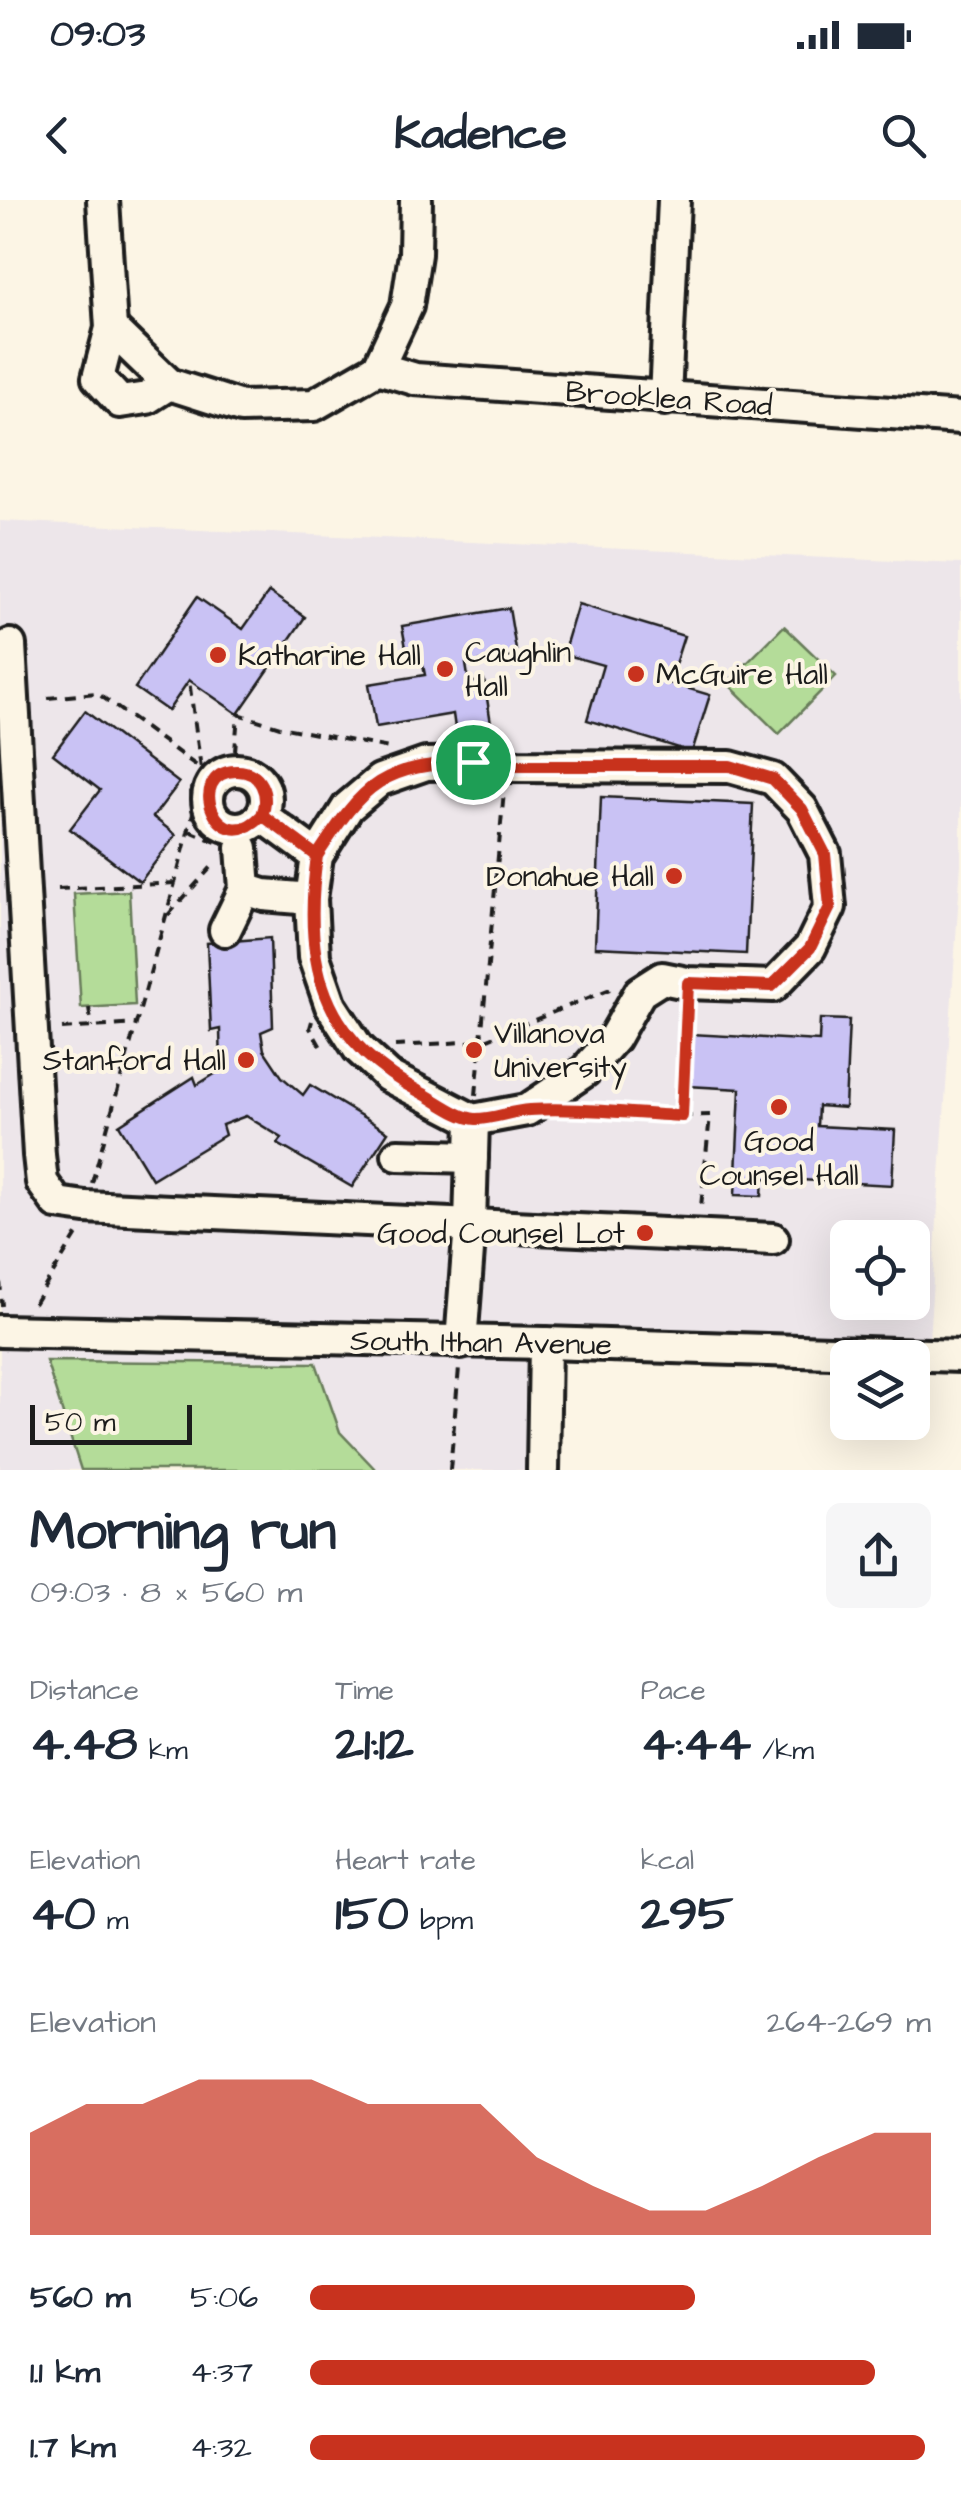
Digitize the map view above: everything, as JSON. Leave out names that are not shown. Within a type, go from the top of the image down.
[{"type":"street","points":[[104,200],[111,328],[98,378],[120,402],[147,398],[169,384]]},
{"type":"street","points":[[111,328],[169,384],[242,408],[314,404],[378,368],[407,306],[415,254],[416,200]]},
{"type":"street","points":[[665,399],[674,200]]},
{"type":"street","name":"Brooklea Road","points":[[378,368],[414,378],[961,418]]},
{"type":"street","points":[[10,645],[42,1182],[57,1203],[86,1208],[773,1239]]},
{"type":"street","points":[[426,764],[730,766],[773,779],[802,809],[825,854],[830,907],[810,948],[772,986],[688,983],[662,978],[640,992],[614,1038],[585,1071],[528,1110],[473,1120],[388,1076],[358,1048],[330,1006],[314,956],[311,899],[317,856],[348,807],[380,780],[426,764]]},
{"type":"street","points":[[262,815],[317,856]]},
{"type":"street","points":[[230,855],[245,889],[264,895],[311,899]]},
{"type":"street","points":[[225,930],[245,889]]},
{"type":"street","points":[[461,1343],[473,1120]]},
{"type":"street","points":[[398,1155],[472,1156]]},
{"type":"street","name":"South Ithan Avenue","points":[[9,1331],[961,1356]]},
{"type":"street","points":[[543,1470],[545,1343]]},
{"type":"path","points":[[9,1331],[79,1231],[167,916],[192,814],[190,790],[201,768],[189,680]]},
{"type":"path","points":[[48,698],[97,692],[201,768]]},
{"type":"path","points":[[201,768],[235,750],[238,714],[280,727],[405,751]]},
{"type":"path","points":[[473,1120],[506,766]]},
{"type":"path","points":[[167,916],[230,855]]},
{"type":"path","points":[[58,889],[176,883]]},
{"type":"path","points":[[682,1116],[688,983]]},
{"type":"path","points":[[358,1048],[483,1041],[608,989],[640,992]]},
{"type":"path","points":[[89,1008],[92,1027]]},
{"type":"path","points":[[62,1030],[137,1024]]},
{"type":"path","points":[[528,1110],[710,1115],[700,1207]]},
{"type":"path","points":[[450,1470],[461,1343]]},
{"type":"shaded area","name":"Villanova University","points":[[0,521],[961,564],[961,863],[929,1340],[830,1340],[830,1352],[545,1343],[543,1470],[0,1470]]},
{"type":"green space","points":[[784,626],[836,676],[779,734],[727,683]]},
{"type":"green space","points":[[129,891],[135,1005],[81,1008],[74,894]]},
{"type":"green space","points":[[46,1361],[316,1363],[340,1432],[376,1470],[81,1470]]},
{"type":"building","name":"Katharine Hall","points":[[269,592],[305,617],[238,714],[189,680],[168,711],[135,688],[197,597],[243,629]]},
{"type":"building","name":"McGuire Hall","points":[[578,604],[684,636],[669,683],[710,695],[692,752],[587,720],[603,665],[563,654]]},
{"type":"building","name":"Caughlin Hall","points":[[509,608],[517,656],[466,664],[469,683],[484,680],[491,723],[455,728],[453,714],[376,727],[369,684],[425,675],[420,651],[407,653],[402,626]]},
{"type":"building","points":[[85,711],[179,783],[153,817],[176,835],[140,882],[70,829],[100,790],[53,754]]},
{"type":"building","name":"Donahue Hall","points":[[601,797],[753,804],[746,954],[595,947]]},
{"type":"building","name":"Stanford Hall","points":[[270,938],[273,1027],[261,1032],[264,1050],[282,1077],[303,1095],[310,1085],[388,1132],[352,1187],[278,1144],[282,1138],[246,1116],[222,1125],[225,1135],[152,1179],[119,1125],[194,1077],[197,1085],[221,1070],[220,1029],[211,1031],[207,943]]},
{"type":"building","name":"Good Counsel Hall","points":[[820,1019],[849,1020],[845,1108],[818,1106],[817,1126],[895,1130],[892,1185],[763,1178],[762,1196],[735,1195],[740,1089],[688,1086],[691,1034],[819,1041]]},
{"type":"place","name":"Katharine Hall","points":[[218,655]]},
{"type":"place","name":"Caughlin Hall","points":[[445,669]]},
{"type":"place","name":"McGuire Hall","points":[[636,674]]},
{"type":"place","name":"Donahue Hall","points":[[674,876]]},
{"type":"place","name":"Villanova University","points":[[474,1050]]},
{"type":"place","name":"Stanford Hall","points":[[246,1060]]},
{"type":"place","name":"Good Counsel Hall","points":[[779,1107]]},
{"type":"place","name":"Good Counsel Lot","points":[[645,1233]]},
{"type":"route","points":[[473,762],[426,764],[380,780],[348,807],[317,856],[262,815],[248,826],[238,828],[221,823],[214,817],[208,800],[221,775],[240,770],[250,773],[258,779],[266,796],[262,815],[278,827],[317,856],[311,899],[314,956],[330,1006],[358,1048],[388,1076],[473,1120],[528,1110],[682,1116],[688,983],[772,986],[810,948],[830,907],[825,854],[802,809],[773,779],[730,766],[506,766],[473,762]]}]
